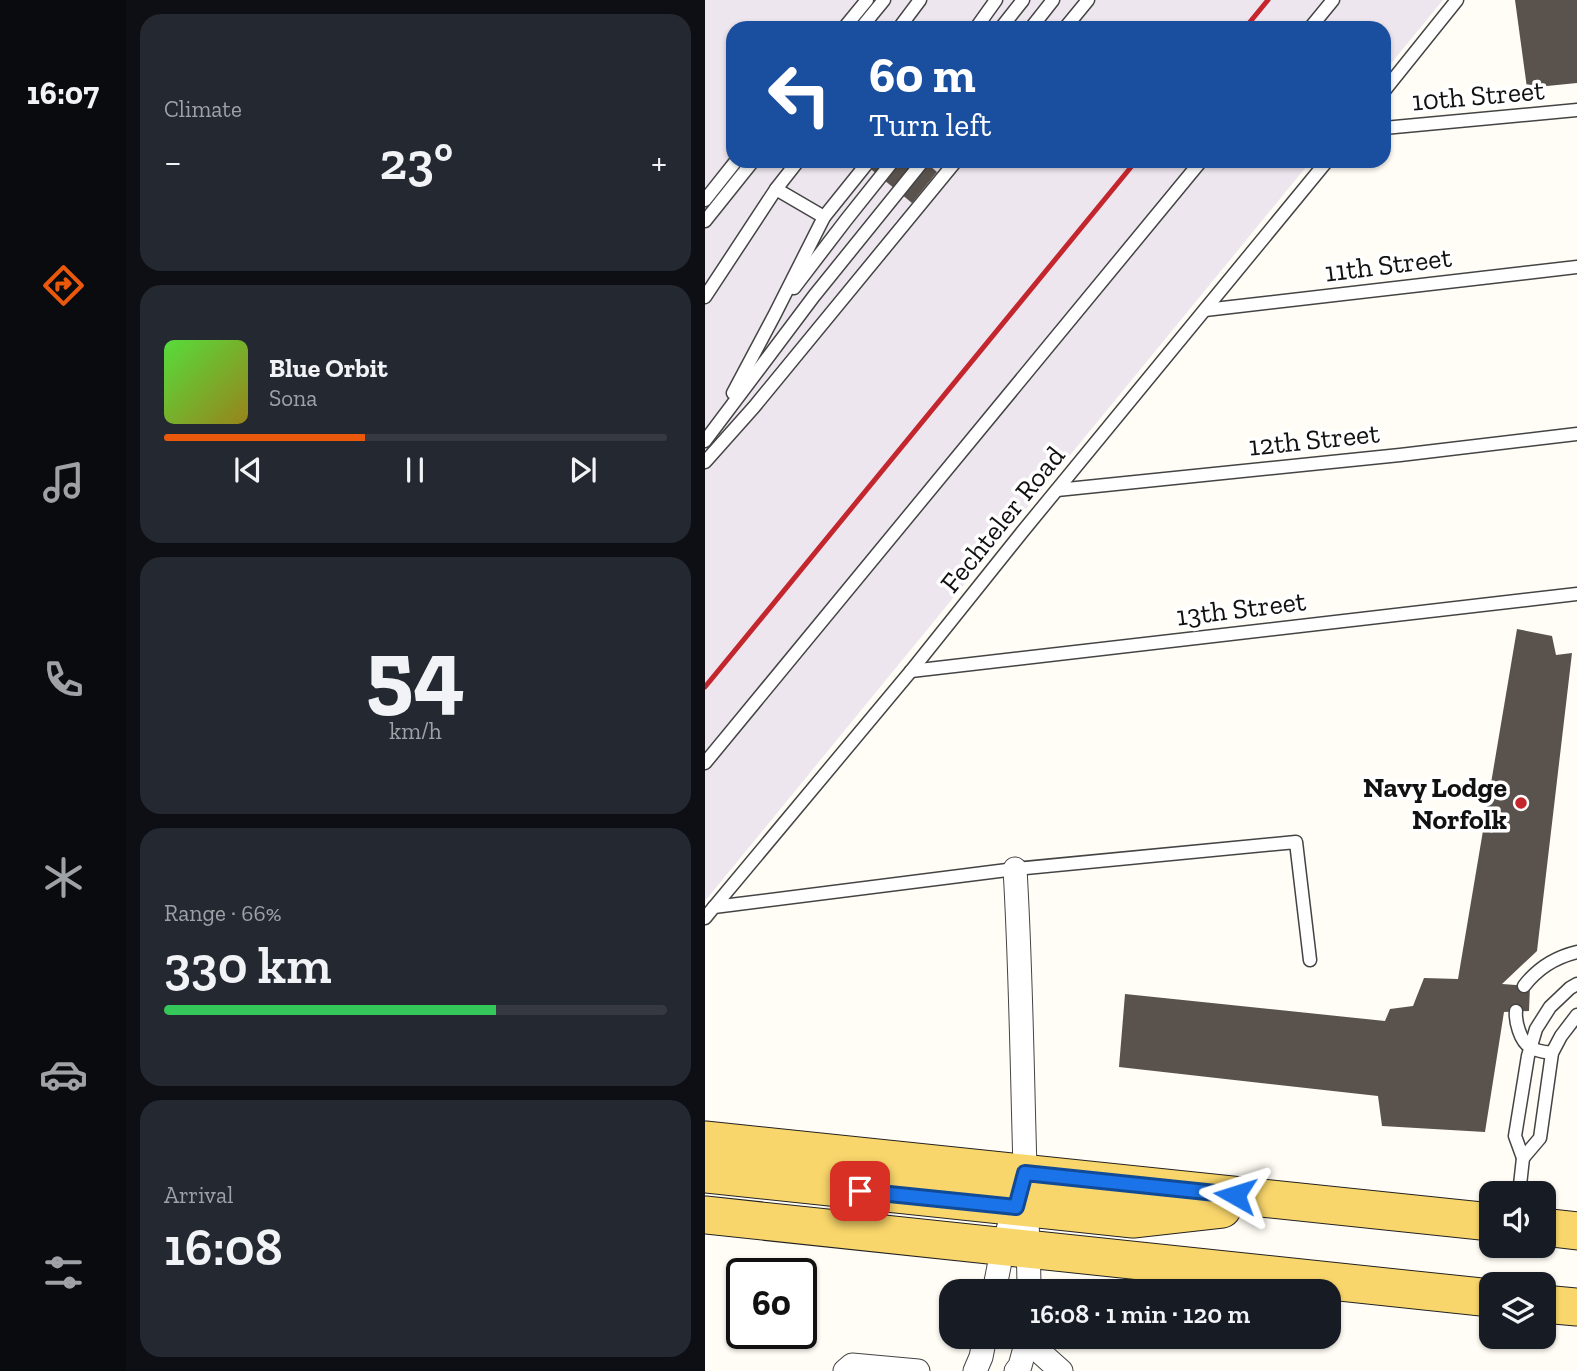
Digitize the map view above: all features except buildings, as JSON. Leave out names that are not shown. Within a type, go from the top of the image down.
[{"type":"main road","points":[[705,1140],[1023,1196]]},
{"type":"main road","points":[[705,1174],[1023,1196],[1287,1201],[1479,1221]]},
{"type":"main road","points":[[705,1215],[1479,1297]]},
{"type":"main road","points":[[1556,1229],[1577,1231]]},
{"type":"main road","points":[[1556,1305],[1577,1307]]},
{"type":"street","points":[[1000,1279],[1016,1248],[1023,1196],[1021,968],[1015,869]]},
{"type":"street","points":[[1016,1248],[1025,1279]]},
{"type":"street","points":[[975,1371],[983,1349]]},
{"type":"street","points":[[1016,1371],[1025,1349]]},
{"type":"street","points":[[1038,1349],[1061,1371]]},
{"type":"street","points":[[845,1371],[852,1366],[918,1371]]},
{"type":"lane","points":[[850,21],[867,0]]},
{"type":"lane","points":[[867,21],[884,0]]},
{"type":"lane","points":[[904,21],[920,0]]},
{"type":"lane","points":[[981,21],[996,0]]},
{"type":"lane","points":[[1006,21],[1023,0]]},
{"type":"lane","points":[[1036,21],[1053,0]]},
{"type":"lane","points":[[1071,21],[1088,0]]},
{"type":"lane","points":[[1316,21],[1333,0]]},
{"type":"lane","points":[[1391,82],[1457,0]]},
{"type":"lane","name":"10th Street","points":[[1391,127],[1577,110]]},
{"type":"lane","points":[[705,200],[730,168]]},
{"type":"lane","points":[[705,221],[747,168]]},
{"type":"lane","points":[[705,297],[792,168]]},
{"type":"lane","points":[[709,436],[824,216],[863,168]]},
{"type":"lane","points":[[775,314],[887,168]]},
{"type":"lane","points":[[709,436],[814,296],[917,168]]},
{"type":"lane","points":[[705,462],[762,397],[950,168]]},
{"type":"lane","points":[[705,763],[1195,168]]},
{"type":"lane","name":"Fechteler Road","points":[[705,918],[911,671],[1321,168]]},
{"type":"lane","points":[[776,189],[824,216]]},
{"type":"lane","name":"11th Street","points":[[1205,310],[1577,267]]},
{"type":"lane","name":"12th Street","points":[[1057,490],[1577,434]]},
{"type":"lane","name":"13th Street","points":[[911,671],[1577,594]]},
{"type":"lane","points":[[714,907],[1015,869],[1297,842],[1310,960]]},
{"type":"lane","points":[[1524,986],[1551,961],[1577,952]]},
{"type":"lane","points":[[1520,1181],[1523,1158],[1515,1136],[1530,1048],[1536,1029],[1550,1007],[1569,988],[1577,984]]},
{"type":"lane","points":[[1516,1011],[1515,1019],[1530,1048],[1552,1053]]},
{"type":"lane","points":[[1523,1158],[1540,1138],[1552,1053],[1577,1015]]},
{"type":"shaded area","points":[[705,0],[1443,0],[1391,63],[1391,21],[726,21],[726,168],[1305,168],[705,901]]},
{"type":"railway","points":[[1251,21],[1268,0]]},
{"type":"railway","points":[[705,687],[1130,168]]},
{"type":"place","name":"Navy Lodge Norfolk","points":[[1521,803]]},
{"type":"route","points":[[860,1191],[1016,1207],[1025,1173],[1235,1195]]}]
